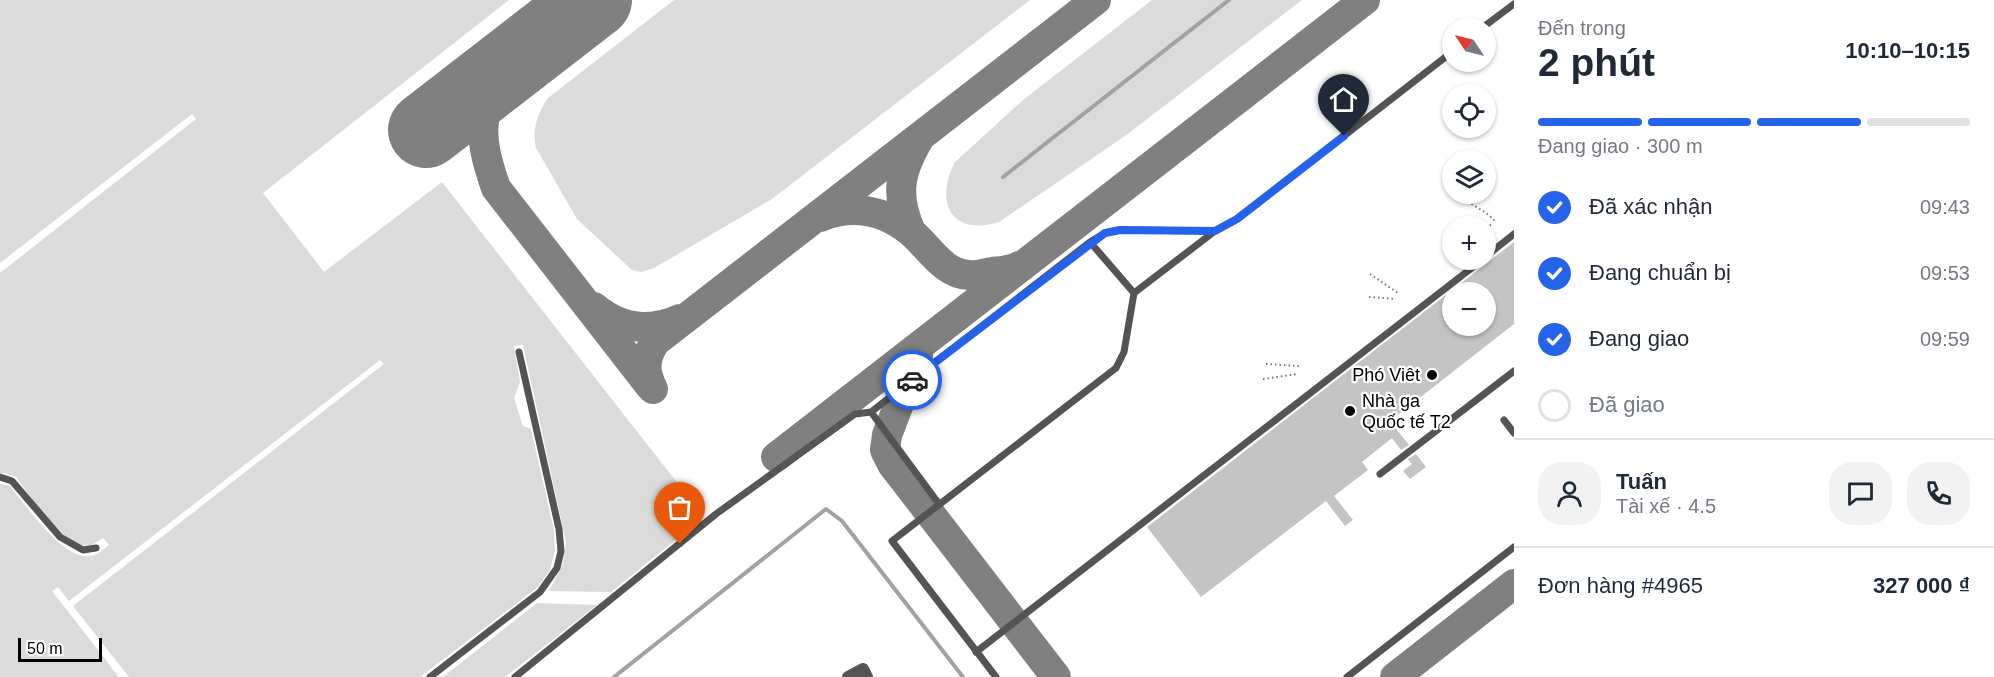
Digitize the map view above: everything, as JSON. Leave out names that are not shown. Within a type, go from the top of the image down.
[{"type":"street","points":[[848,677],[863,669],[867,677]]},
{"type":"lane","points":[[1495,18],[1514,4]]},
{"type":"lane","points":[[996,677],[892,541],[1116,368],[1124,352],[1134,293],[1215,231],[1237,219],[1442,60]]},
{"type":"lane","points":[[515,677],[716,514],[855,414],[871,412],[1090,242],[1105,233],[1120,230],[1215,231]]},
{"type":"lane","points":[[1496,248],[1514,234]]},
{"type":"lane","points":[[1090,242],[1134,293]]},
{"type":"lane","points":[[976,652],[1468,270]]},
{"type":"lane","points":[[430,677],[540,592],[556,568],[561,551],[559,529],[519,352]]},
{"type":"lane","points":[[1380,474],[1514,371]]},
{"type":"lane","points":[[871,412],[939,504]]},
{"type":"lane","points":[[1504,420],[1514,433]]},
{"type":"lane","points":[[0,477],[12,481],[60,537],[83,550],[96,548]]},
{"type":"lane","points":[[1347,677],[1514,547]]},
{"type":"path","points":[[1472,204],[1490,216]]},
{"type":"path","points":[[1370,274],[1398,293]]},
{"type":"path","points":[[1369,297],[1396,299]]},
{"type":"path","points":[[1266,364],[1298,366],[1299,368]]},
{"type":"path","points":[[1263,379],[1298,374]]},
{"type":"shaded area","points":[[0,0],[509,0],[263,193],[324,272],[442,182],[704,517],[611,592],[549,591],[563,564],[566,542],[523,345],[514,346],[520,382],[514,398],[523,426],[531,429],[554,530],[555,551],[550,570],[538,587],[420,677],[129,677],[73,606],[384,364],[380,360],[69,601],[58,587],[52,591],[119,677],[0,677],[0,484],[9,485],[53,537],[74,553],[91,556],[101,552],[109,545],[103,538],[91,545],[81,545],[70,540],[49,520],[16,477],[0,473],[0,273],[196,119],[192,114],[0,263]]},
{"type":"shaded area","points":[[674,0],[1030,0],[772,199],[654,268],[641,272],[632,270],[577,219],[536,148],[535,128],[538,116],[548,98]]},
{"type":"shaded area","points":[[1152,0],[1302,0],[1125,136],[999,222],[969,225],[958,220],[951,213],[947,203],[946,190],[955,162],[1023,100]]},
{"type":"shaded area","points":[[537,603],[597,605],[505,677],[443,677]]},
{"type":"building","name":"Nhà ga Quốc tế T2","points":[[1514,242],[1514,324],[1390,421],[1409,445],[1401,450],[1392,438],[1362,462],[1368,470],[1334,496],[1353,520],[1345,526],[1326,501],[1201,597],[1147,527],[1442,298],[1442,336],[1496,336],[1496,282],[1462,282],[1478,270],[1496,270],[1496,256]]},
{"type":"building","points":[[1416,454],[1426,467],[1410,479],[1403,471],[1412,464],[1408,459]]},
{"type":"waterway","points":[[1003,177],[1229,0]]},
{"type":"waterway","points":[[614,677],[826,509],[842,521],[963,677]]},
{"type":"taxiway","points":[[653,389],[646,365],[655,342],[1096,0]]},
{"type":"taxiway","points":[[776,457],[1365,0]]},
{"type":"taxiway","points":[[512,64],[492,96],[484,123],[483,137],[496,188],[650,386]]},
{"type":"taxiway","points":[[911,232],[901,195],[903,174],[919,139]]},
{"type":"taxiway","points":[[820,217],[856,210],[879,214],[911,232],[944,265],[960,273],[978,275],[1019,266]]},
{"type":"taxiway","points":[[594,307],[614,320],[635,326],[657,326],[680,319]]},
{"type":"taxiway","points":[[918,355],[887,435],[885,450],[892,464],[1056,677]]},
{"type":"taxiway","points":[[1395,677],[1514,584]]},
{"type":"runway","points":[[426,130],[594,0]]},
{"type":"way so far","points":[[680,544],[716,514],[855,414],[871,412],[912,380]]},
{"type":"place","name":"Phó Viêt","points":[[1432,375]]},
{"type":"place","name":"Nhà ga Quốc tế T2","points":[[1350,411]]},
{"type":"route","points":[[912,380],[1090,242],[1105,233],[1120,230],[1215,231],[1237,219],[1344,136]]}]
